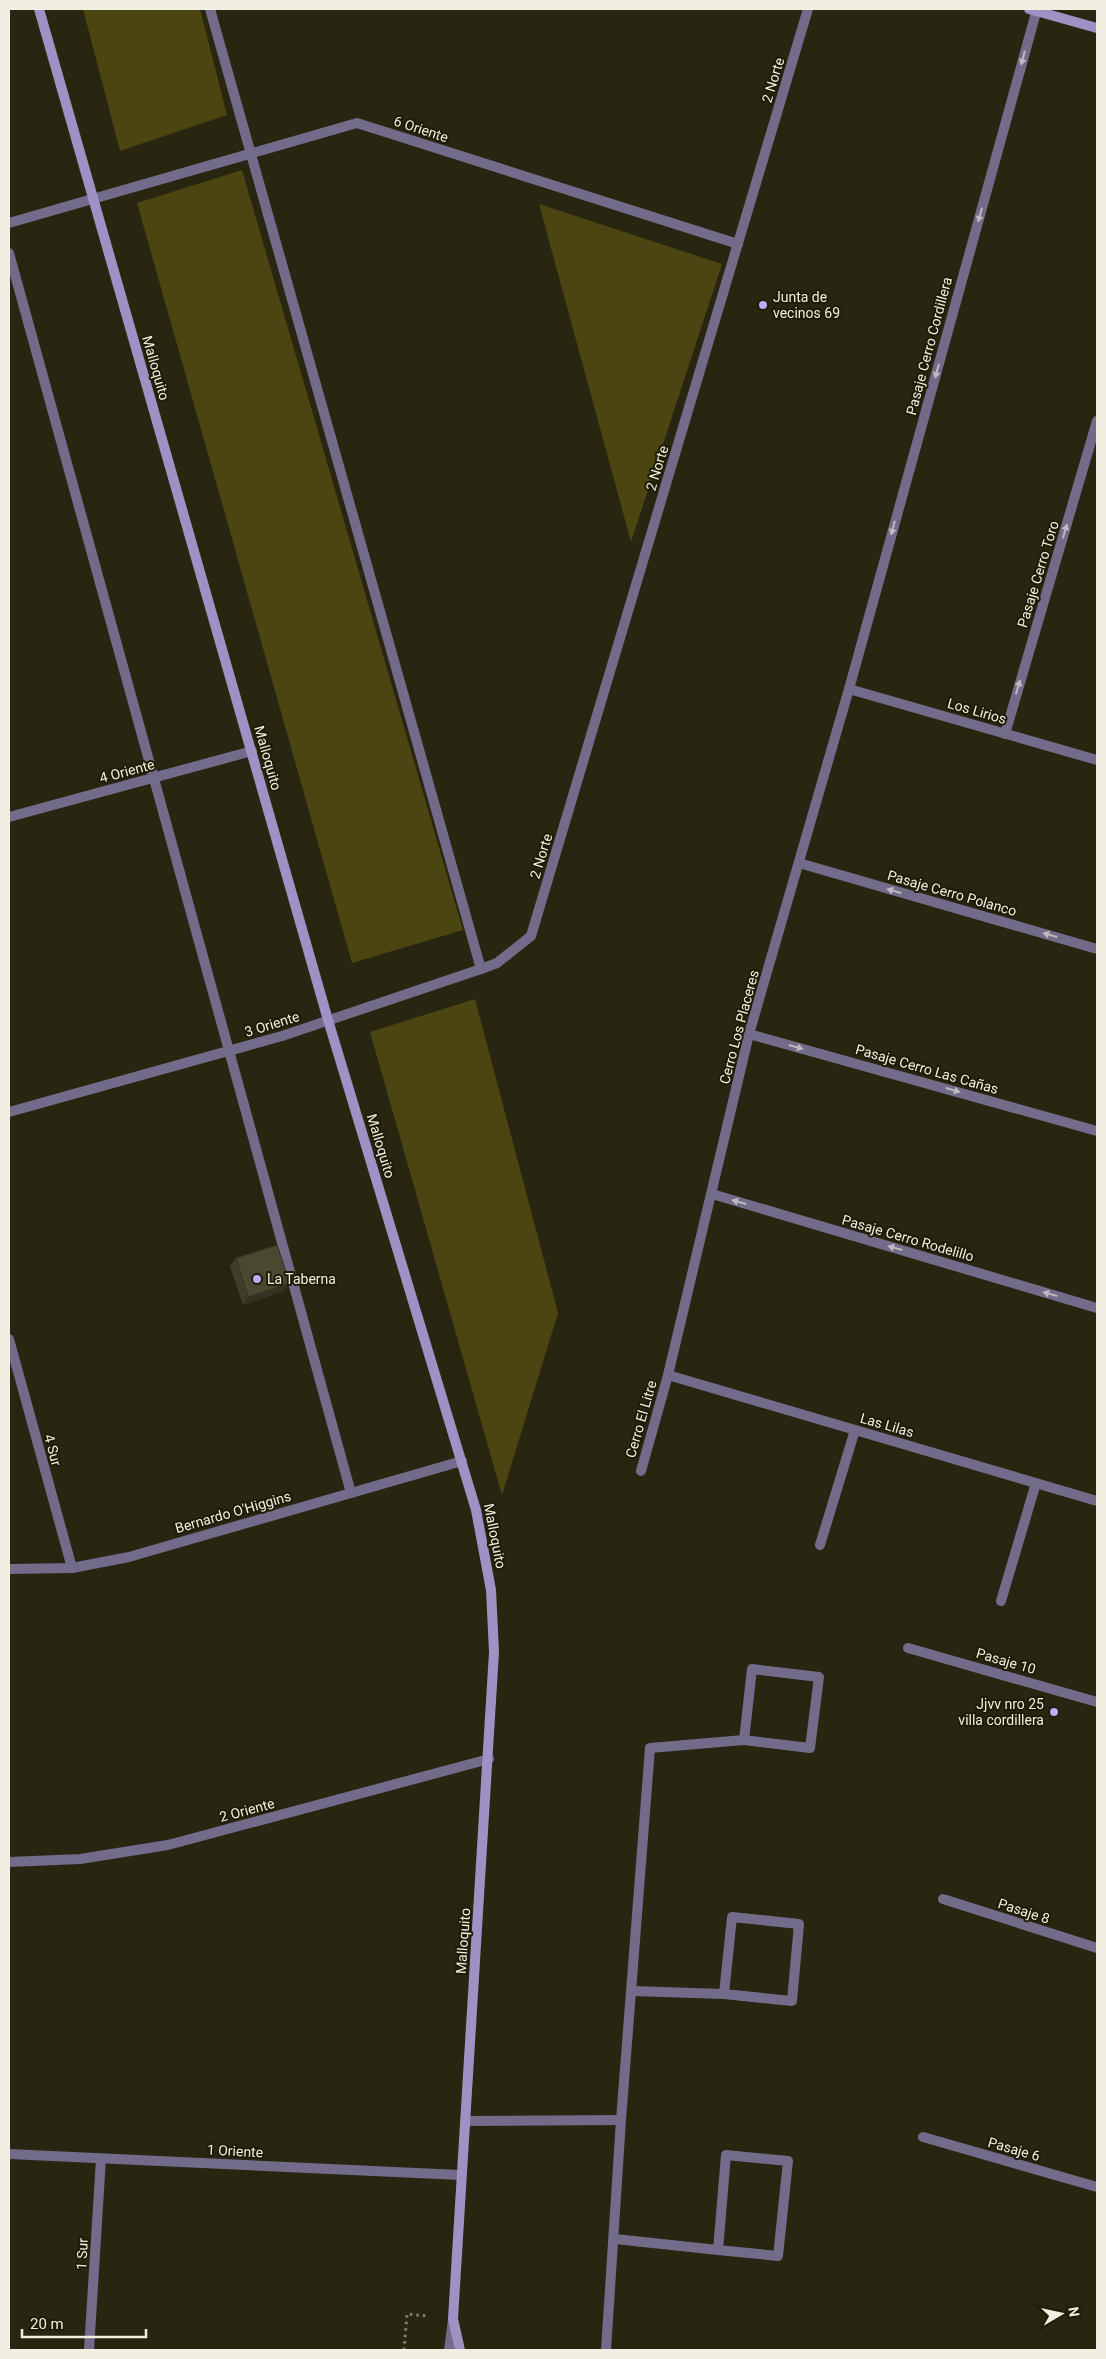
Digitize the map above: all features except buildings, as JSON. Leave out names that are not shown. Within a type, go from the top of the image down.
[{"type":"street","name":"Malloquito","points":[[39,9],[328,1020],[462,1460],[476,1510],[491,1590],[494,1652],[489,1759],[460,2175],[453,2319],[449,2350]]},
{"type":"street","points":[[210,9],[252,152],[481,969]]},
{"type":"street","name":"2 Norte","points":[[531,936],[808,9]]},
{"type":"street","points":[[1034,9],[1097,28]]},
{"type":"street","name":"Pasaje Cerro Cordillera","points":[[849,689],[1034,9]]},
{"type":"street","name":"6 Oriente","points":[[9,222],[357,122],[738,244]]},
{"type":"street","points":[[9,253],[351,1493]]},
{"type":"street","name":"Pasaje Cerro Toro","points":[[1005,734],[1097,421]]},
{"type":"street","name":"Los Lirios","points":[[849,689],[1097,760]]},
{"type":"street","name":"Cerro Los Placeres","points":[[668,1375],[749,1034],[849,689]]},
{"type":"street","name":"4 Oriente","points":[[9,817],[252,752]]},
{"type":"street","name":"Pasaje Cerro Polanco","points":[[798,863],[1097,949]]},
{"type":"street","name":"3 Oriente","points":[[9,1112],[229,1050],[328,1020],[481,969],[497,963],[531,936]]},
{"type":"street","name":"Pasaje Cerro Las Cañas","points":[[749,1034],[1097,1131]]},
{"type":"street","name":"Pasaje Cerro Rodelillo","points":[[712,1194],[1097,1308]]},
{"type":"street","name":"4 Sur","points":[[9,1339],[72,1568]]},
{"type":"street","name":"Las Lilas","points":[[668,1375],[1097,1502]]},
{"type":"street","name":"Cerro El Litre","points":[[641,1471],[668,1375]]},
{"type":"street","points":[[820,1545],[855,1430]]},
{"type":"street","name":"Bernardo O'Higgins","points":[[9,1569],[72,1568],[129,1557],[462,1460]]},
{"type":"street","points":[[1001,1601],[1036,1483]]},
{"type":"street","name":"Pasaje 10","points":[[908,1648],[1097,1702]]},
{"type":"street","points":[[606,2350],[615,2239],[621,2120],[650,1748],[744,1740],[810,1748],[819,1677],[752,1669],[744,1740]]},
{"type":"street","name":"2 Oriente","points":[[9,1862],[80,1859],[168,1845],[489,1759]]},
{"type":"street","name":"Pasaje 8","points":[[942,1899],[1097,1948]]},
{"type":"street","points":[[632,1991],[724,1994],[792,2001],[799,1924],[732,1917],[724,1994]]},
{"type":"street","points":[[465,2121],[621,2120]]},
{"type":"street","name":"Pasaje 6","points":[[923,2137],[1097,2187]]},
{"type":"street","name":"1 Oriente","points":[[9,2154],[460,2175]]},
{"type":"street","points":[[615,2239],[718,2250],[778,2256],[788,2160],[726,2155],[718,2250]]},
{"type":"street","name":"1 Sur","points":[[90,2350],[101,2159]]},
{"type":"street","name":"Malloquito","points":[[453,2319],[460,2350]]},
{"type":"path","points":[[404,2350],[407,2314],[453,2319]]},
{"type":"shaded area","points":[[83,9],[200,9],[227,115],[120,151]]},
{"type":"shaded area","points":[[242,170],[463,930],[352,963],[137,203]]},
{"type":"shaded area","points":[[539,204],[722,264],[631,542]]},
{"type":"shaded area","points":[[475,999],[558,1313],[502,1495],[370,1032]]},
{"type":"place","name":"Junta de vecinos 69","points":[[763,305]]},
{"type":"place","name":"La Taberna","points":[[257,1279]]},
{"type":"place","name":"Jjvv nro 25 villa cordillera","points":[[1054,1712]]}]
